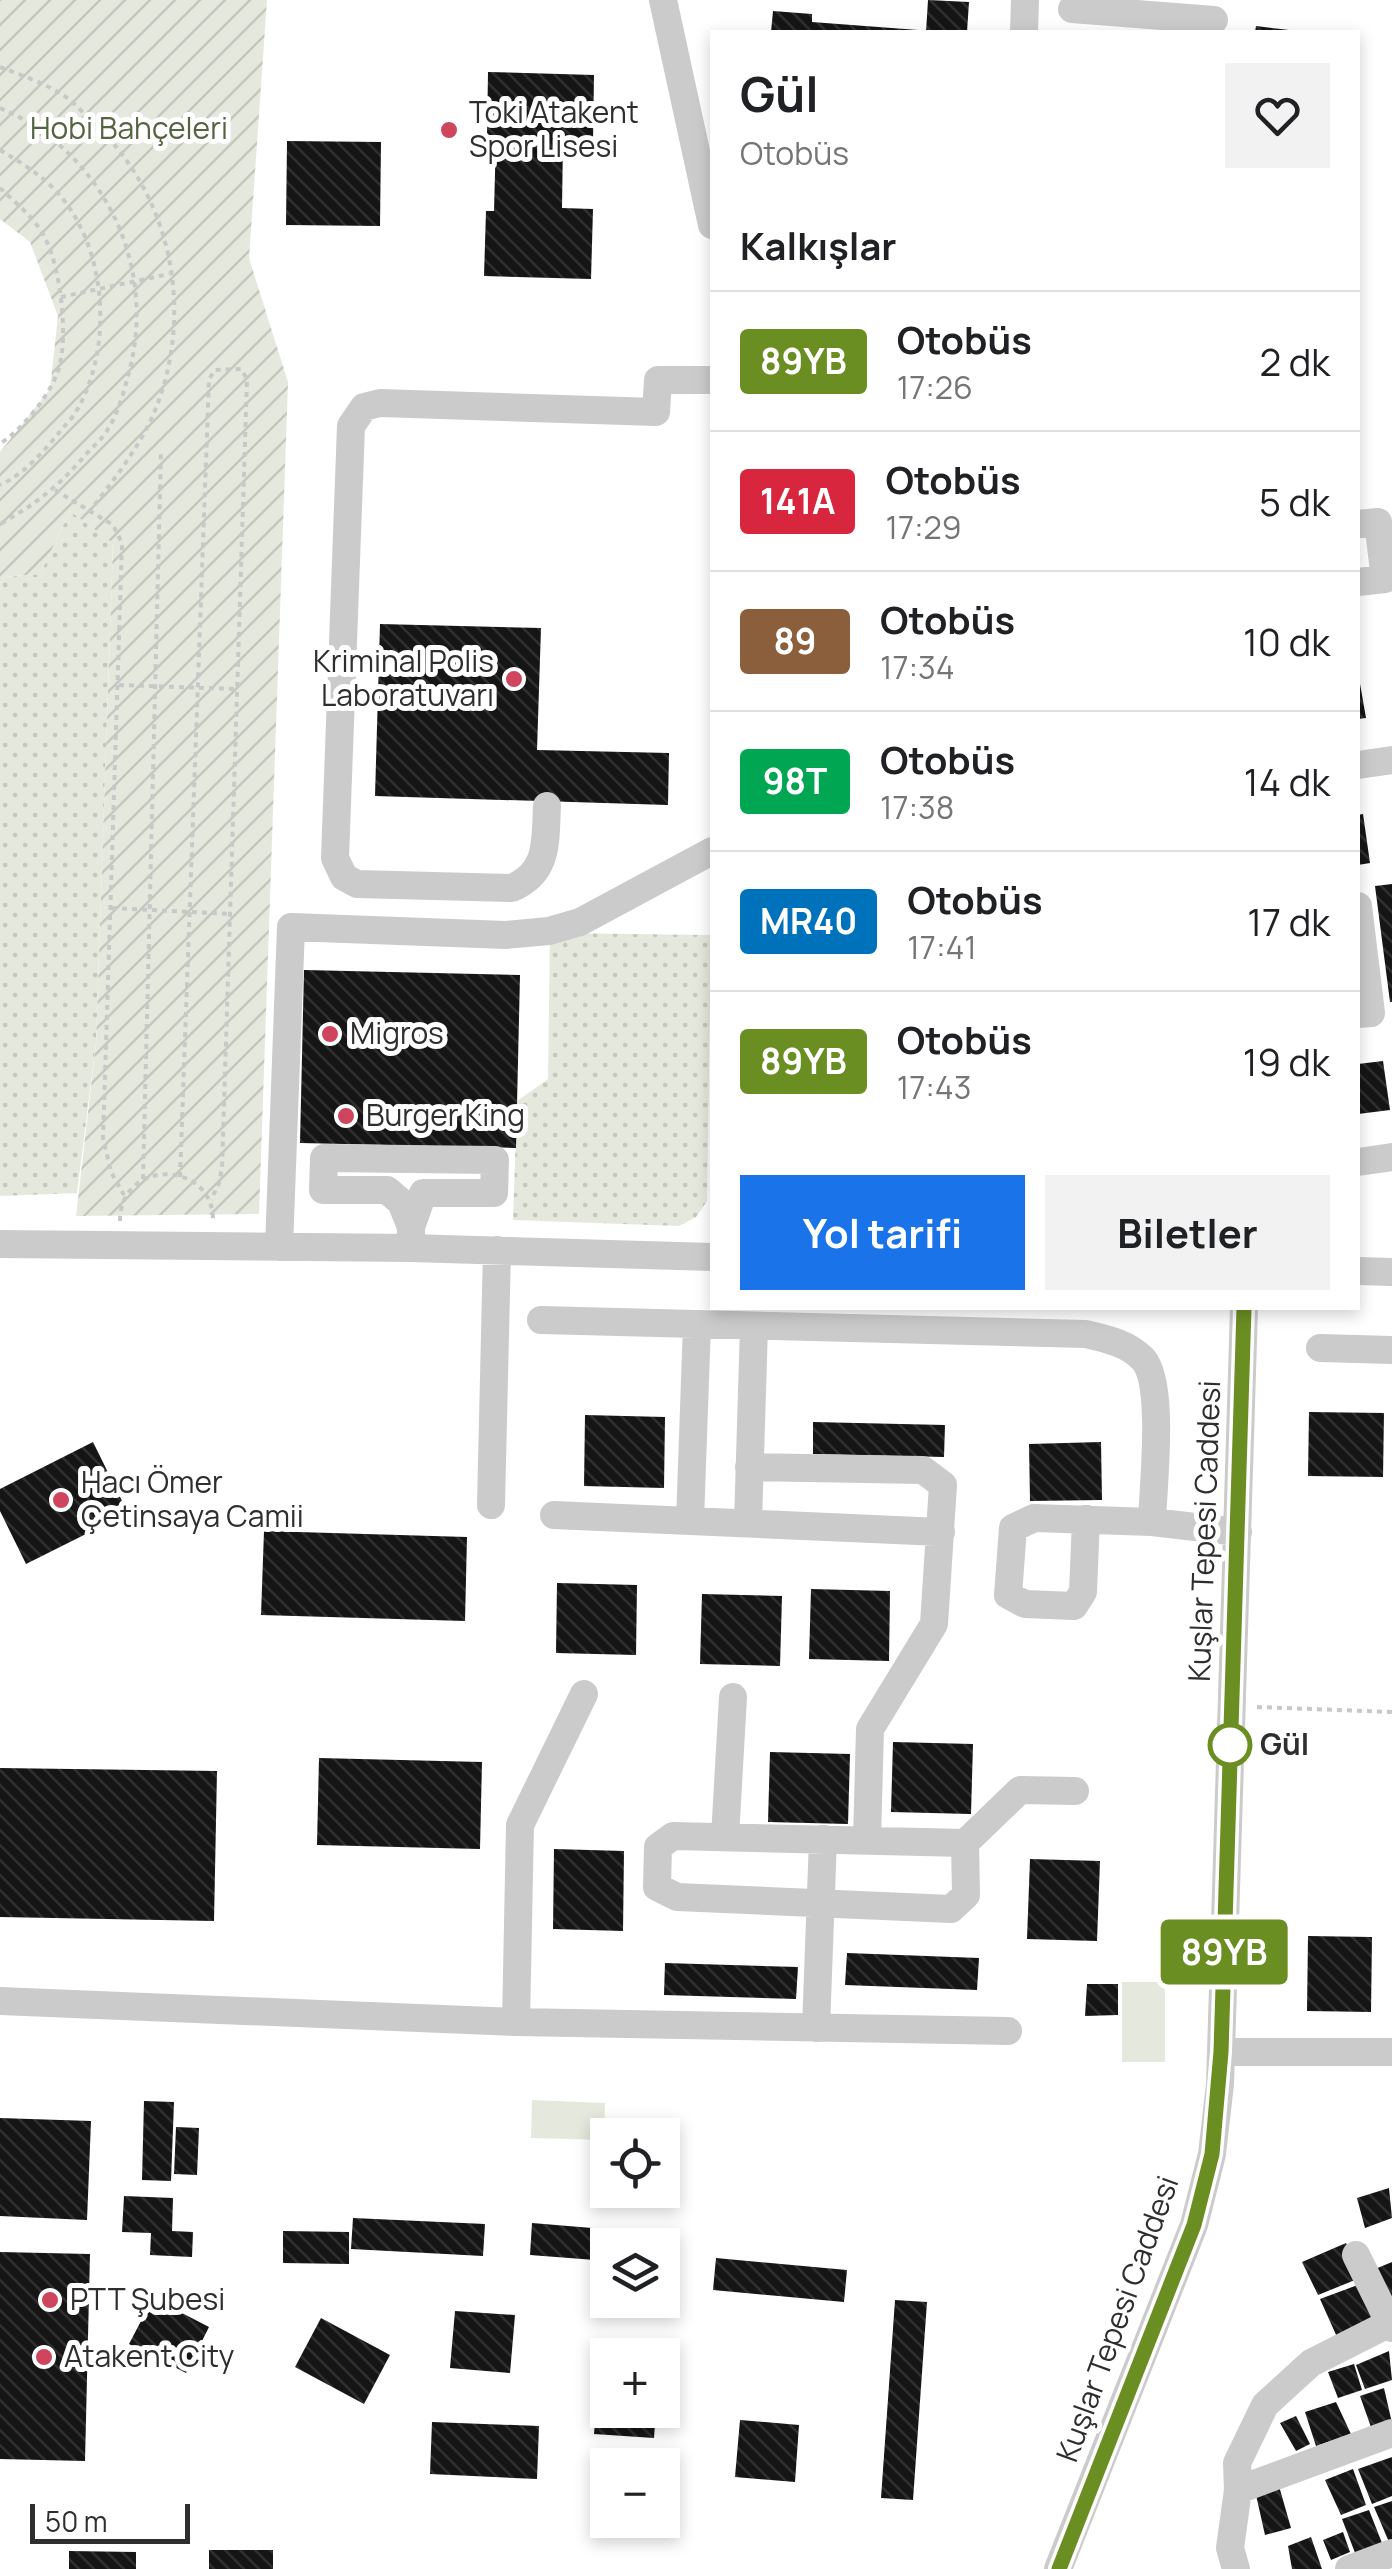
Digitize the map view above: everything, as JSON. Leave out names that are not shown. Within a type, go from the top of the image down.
[{"type":"street","points":[[663,0],[710,216]]},
{"type":"street","points":[[1024,30],[1025,0]]},
{"type":"street","points":[[1072,14],[1214,18]]},
{"type":"street","points":[[546,806],[544,857],[531,877],[512,888],[358,884],[340,871],[336,858],[350,426],[364,408],[380,403],[656,412],[658,380],[710,380]]},
{"type":"street","points":[[1360,524],[1378,522],[1385,578],[1360,582]]},
{"type":"street","points":[[1360,765],[1392,760]]},
{"type":"street","points":[[279,1247],[291,927],[506,935],[549,932],[580,922],[710,852]]},
{"type":"street","points":[[1360,922],[1371,1012],[1360,1014]]},
{"type":"street","points":[[1360,1162],[1392,1156]]},
{"type":"street","points":[[324,1158],[495,1160],[494,1193],[423,1192],[411,1238],[401,1202],[388,1190],[324,1190],[324,1158]]},
{"type":"street","points":[[0,1244],[279,1247],[411,1238],[497,1250],[710,1257]]},
{"type":"street","points":[[491,1505],[497,1250]]},
{"type":"street","points":[[1360,1271],[1392,1272]]},
{"type":"street","name":"Kuşlar Tepesi Caddesi","points":[[1058,2569],[1194,2225],[1212,2154],[1221,2052],[1244,1310]]},
{"type":"street","points":[[541,1320],[697,1324],[741,1319],[1086,1334],[1124,1344],[1146,1362],[1156,1397],[1152,1522]]},
{"type":"street","points":[[741,1319],[748,1524]]},
{"type":"street","points":[[690,1521],[697,1324]]},
{"type":"street","points":[[1320,1348],[1392,1350]]},
{"type":"street","points":[[749,1467],[923,1470],[942,1486],[934,1624],[870,1730],[866,1840]]},
{"type":"street","points":[[554,1515],[941,1532]]},
{"type":"street","points":[[1086,1519],[1238,1532]]},
{"type":"street","points":[[516,2022],[520,1824],[584,1694]]},
{"type":"street","points":[[725,1837],[733,1697]]},
{"type":"street","points":[[965,1843],[966,1895],[951,1909],[677,1897],[657,1887],[658,1847],[673,1836],[965,1843],[1020,1790],[1075,1791]]},
{"type":"street","points":[[816,2028],[824,1840]]},
{"type":"street","points":[[0,2001],[516,2022],[1008,2031]]},
{"type":"street","points":[[1221,2052],[1392,2052]]},
{"type":"street","points":[[1236,2569],[1230,2548],[1238,2490],[1237,2463],[1265,2405],[1311,2364],[1392,2324],[1356,2255]]},
{"type":"street","points":[[1238,2490],[1392,2433]]},
{"type":"street","points":[[1348,2569],[1392,2553]]},
{"type":"path","points":[[0,68],[65,96],[124,156],[151,200],[164,238],[176,327],[172,354],[155,412],[128,460],[90,511]]},
{"type":"path","points":[[0,108],[28,120],[68,150],[97,186],[118,221],[131,256],[138,297],[134,354],[108,430],[56,490],[0,524]]},
{"type":"path","points":[[0,150],[57,192],[80,228],[100,302],[92,372],[77,411],[25,468],[0,484]]},
{"type":"path","points":[[0,188],[26,212],[46,240],[62,297],[58,370],[40,404],[0,444]]},
{"type":"path","points":[[62,297],[171,274]]},
{"type":"path","points":[[180,1177],[209,379],[215,370],[232,368],[241,369],[247,379],[222,1168],[211,1200],[212,1246]]},
{"type":"path","points":[[144,1179],[162,450]]},
{"type":"path","points":[[56,490],[114,525],[121,538],[103,1138],[110,1172],[124,1194]]},
{"type":"path","points":[[118,686],[237,689]]},
{"type":"path","points":[[112,908],[230,914]]},
{"type":"path","points":[[120,1245],[120,1202],[124,1194],[144,1179],[180,1177],[202,1186],[211,1200]]},
{"type":"path","points":[[1231,1706],[1392,1712]]},
{"type":"green space","name":"Hobi Bahçeleri","points":[[0,0],[267,0],[249,258],[288,382],[259,1214],[76,1216],[96,1043],[113,543],[70,511],[40,574],[4,577],[0,583],[0,452],[50,389],[58,316],[30,242],[0,219]]},
{"type":"green space","points":[[70,511],[113,542],[96,1043],[77,1193],[0,1196],[0,583],[4,577],[40,574]]},
{"type":"green space","points":[[550,933],[710,935],[707,1201],[696,1217],[679,1226],[513,1220],[517,1101],[548,1079]]},
{"type":"green space","points":[[1122,1982],[1165,1982],[1165,2062],[1122,2062]]},
{"type":"green space","points":[[532,2100],[605,2103],[605,2118],[590,2118],[590,2140],[531,2138]]},
{"type":"building","points":[[928,0],[969,2],[967,30],[926,30]]},
{"type":"building","points":[[773,11],[812,14],[812,22],[918,30],[771,30]]},
{"type":"building","points":[[1256,26],[1289,30],[1255,30]]},
{"type":"building","points":[[488,72],[594,75],[593,141],[563,140],[562,208],[593,209],[591,279],[484,276],[486,211],[494,211],[496,135],[487,135]]},
{"type":"building","points":[[287,141],[381,142],[380,226],[286,225]]},
{"type":"building","points":[[380,624],[541,628],[537,750],[669,753],[668,805],[375,796]]},
{"type":"building","points":[[1360,684],[1366,718],[1360,719]]},
{"type":"building","points":[[1363,814],[1370,863],[1360,865]]},
{"type":"building","points":[[1392,884],[1392,1002],[1390,1002],[1375,886]]},
{"type":"building","points":[[304,970],[520,975],[516,1148],[300,1143]]},
{"type":"building","points":[[1383,1061],[1390,1110],[1360,1114],[1360,1064]]},
{"type":"building","points":[[1309,1412],[1384,1413],[1383,1477],[1308,1476]]},
{"type":"building","points":[[585,1415],[665,1417],[664,1488],[584,1486]]},
{"type":"building","points":[[813,1422],[945,1425],[944,1457],[813,1454]]},
{"type":"building","name":"Hacı Ömer Çetinsaya Camii","points":[[93,1442],[128,1513],[26,1564],[0,1511],[0,1489]]},
{"type":"building","points":[[1101,1442],[1102,1500],[1030,1501],[1029,1444]]},
{"type":"building","points":[[264,1531],[467,1537],[465,1621],[261,1615]]},
{"type":"building","points":[[557,1583],[637,1585],[636,1655],[556,1653]]},
{"type":"building","points":[[811,1589],[890,1591],[889,1661],[809,1659]]},
{"type":"building","points":[[702,1594],[782,1596],[780,1666],[700,1664]]},
{"type":"building","points":[[893,1742],[973,1744],[971,1814],[891,1812]]},
{"type":"building","points":[[770,1752],[850,1754],[848,1824],[768,1822]]},
{"type":"building","points":[[319,1758],[482,1762],[480,1849],[317,1845]]},
{"type":"building","points":[[0,1768],[217,1771],[214,1921],[0,1917]]},
{"type":"building","points":[[554,1849],[624,1851],[623,1931],[553,1929]]},
{"type":"building","points":[[1030,1859],[1100,1861],[1097,1941],[1027,1939]]},
{"type":"building","points":[[1308,1936],[1372,1937],[1371,2012],[1307,2011]]},
{"type":"building","points":[[847,1953],[979,1958],[977,1990],[845,1985]]},
{"type":"building","points":[[665,1963],[798,1967],[796,1999],[664,1995]]},
{"type":"building","points":[[1087,1984],[1118,1984],[1118,2015],[1085,2016]]},
{"type":"building","points":[[144,2101],[174,2102],[171,2181],[142,2180]]},
{"type":"building","points":[[0,2118],[91,2121],[87,2220],[0,2216]]},
{"type":"building","points":[[176,2127],[199,2128],[197,2175],[174,2174]]},
{"type":"building","points":[[1389,2188],[1392,2218],[1365,2228],[1357,2198]]},
{"type":"building","points":[[124,2196],[173,2198],[172,2231],[193,2232],[192,2257],[150,2255],[151,2233],[122,2232]]},
{"type":"building","points":[[353,2218],[485,2224],[483,2256],[351,2249]]},
{"type":"building","points":[[532,2223],[592,2228],[590,2260],[530,2255]]},
{"type":"building","points":[[283,2231],[349,2232],[349,2264],[283,2263]]},
{"type":"building","points":[[1346,2243],[1360,2278],[1318,2295],[1302,2262]]},
{"type":"building","name":"Atakent City","points":[[0,2252],[90,2254],[85,2461],[0,2459]]},
{"type":"building","points":[[716,2258],[847,2270],[844,2302],[713,2290]]},
{"type":"building","points":[[1392,2262],[1392,2306],[1375,2269]]},
{"type":"building","points":[[1363,2283],[1377,2316],[1337,2337],[1320,2299]]},
{"type":"building","points":[[153,2298],[209,2327],[186,2373],[129,2344]]},
{"type":"building","points":[[895,2300],[927,2302],[913,2500],[881,2498]]},
{"type":"building","points":[[455,2311],[515,2315],[510,2373],[450,2368]]},
{"type":"building","points":[[321,2318],[390,2355],[364,2404],[295,2367]]},
{"type":"building","points":[[1389,2351],[1392,2380],[1365,2389],[1356,2365]]},
{"type":"building","points":[[1354,2364],[1362,2390],[1338,2398],[1328,2372]]},
{"type":"building","points":[[1384,2388],[1392,2423],[1372,2430],[1360,2396]]},
{"type":"building","points":[[1336,2402],[1351,2434],[1316,2446],[1305,2412]]},
{"type":"building","points":[[1296,2416],[1310,2444],[1296,2451],[1280,2423]]},
{"type":"building","points":[[740,2420],[799,2425],[795,2482],[735,2477]]},
{"type":"building","points":[[432,2422],[539,2426],[537,2479],[430,2474]]},
{"type":"building","points":[[595,2428],[655,2428],[654,2438],[594,2434]]},
{"type":"building","points":[[1392,2457],[1392,2496],[1372,2504],[1358,2469]]},
{"type":"building","points":[[1353,2469],[1366,2505],[1341,2515],[1325,2480]]},
{"type":"building","points":[[1279,2486],[1291,2528],[1265,2535],[1256,2495]]},
{"type":"building","points":[[1392,2501],[1392,2549],[1374,2507]]},
{"type":"building","points":[[1369,2510],[1384,2548],[1357,2558],[1342,2519]]},
{"type":"building","points":[[1343,2532],[1350,2552],[1331,2560],[1323,2540]]},
{"type":"building","points":[[1311,2537],[1322,2569],[1292,2569],[1288,2546]]},
{"type":"building","points":[[209,2550],[273,2550],[273,2569],[209,2569]]},
{"type":"building","points":[[69,2551],[136,2552],[136,2569],[69,2569]]},
{"type":"bus line","name":"89YB","points":[[1059,2569],[1194,2225],[1212,2154],[1220,2084],[1244,1310]]},
{"type":"place","name":"Toki Atakent Spor Lisesi","points":[[449,130]]},
{"type":"place","name":"Kriminal Polis Laboratuvarı","points":[[514,679]]},
{"type":"place","name":"Migros","points":[[330,1034]]},
{"type":"place","name":"Burger King","points":[[346,1116]]},
{"type":"place","name":"Hacı Ömer Çetinsaya Camii","points":[[61,1500]]},
{"type":"place","name":"Gül","points":[[1230,1745]]},
{"type":"place","name":"PTT Şubesi","points":[[50,2300]]},
{"type":"place","name":"Atakent City","points":[[44,2357]]}]
